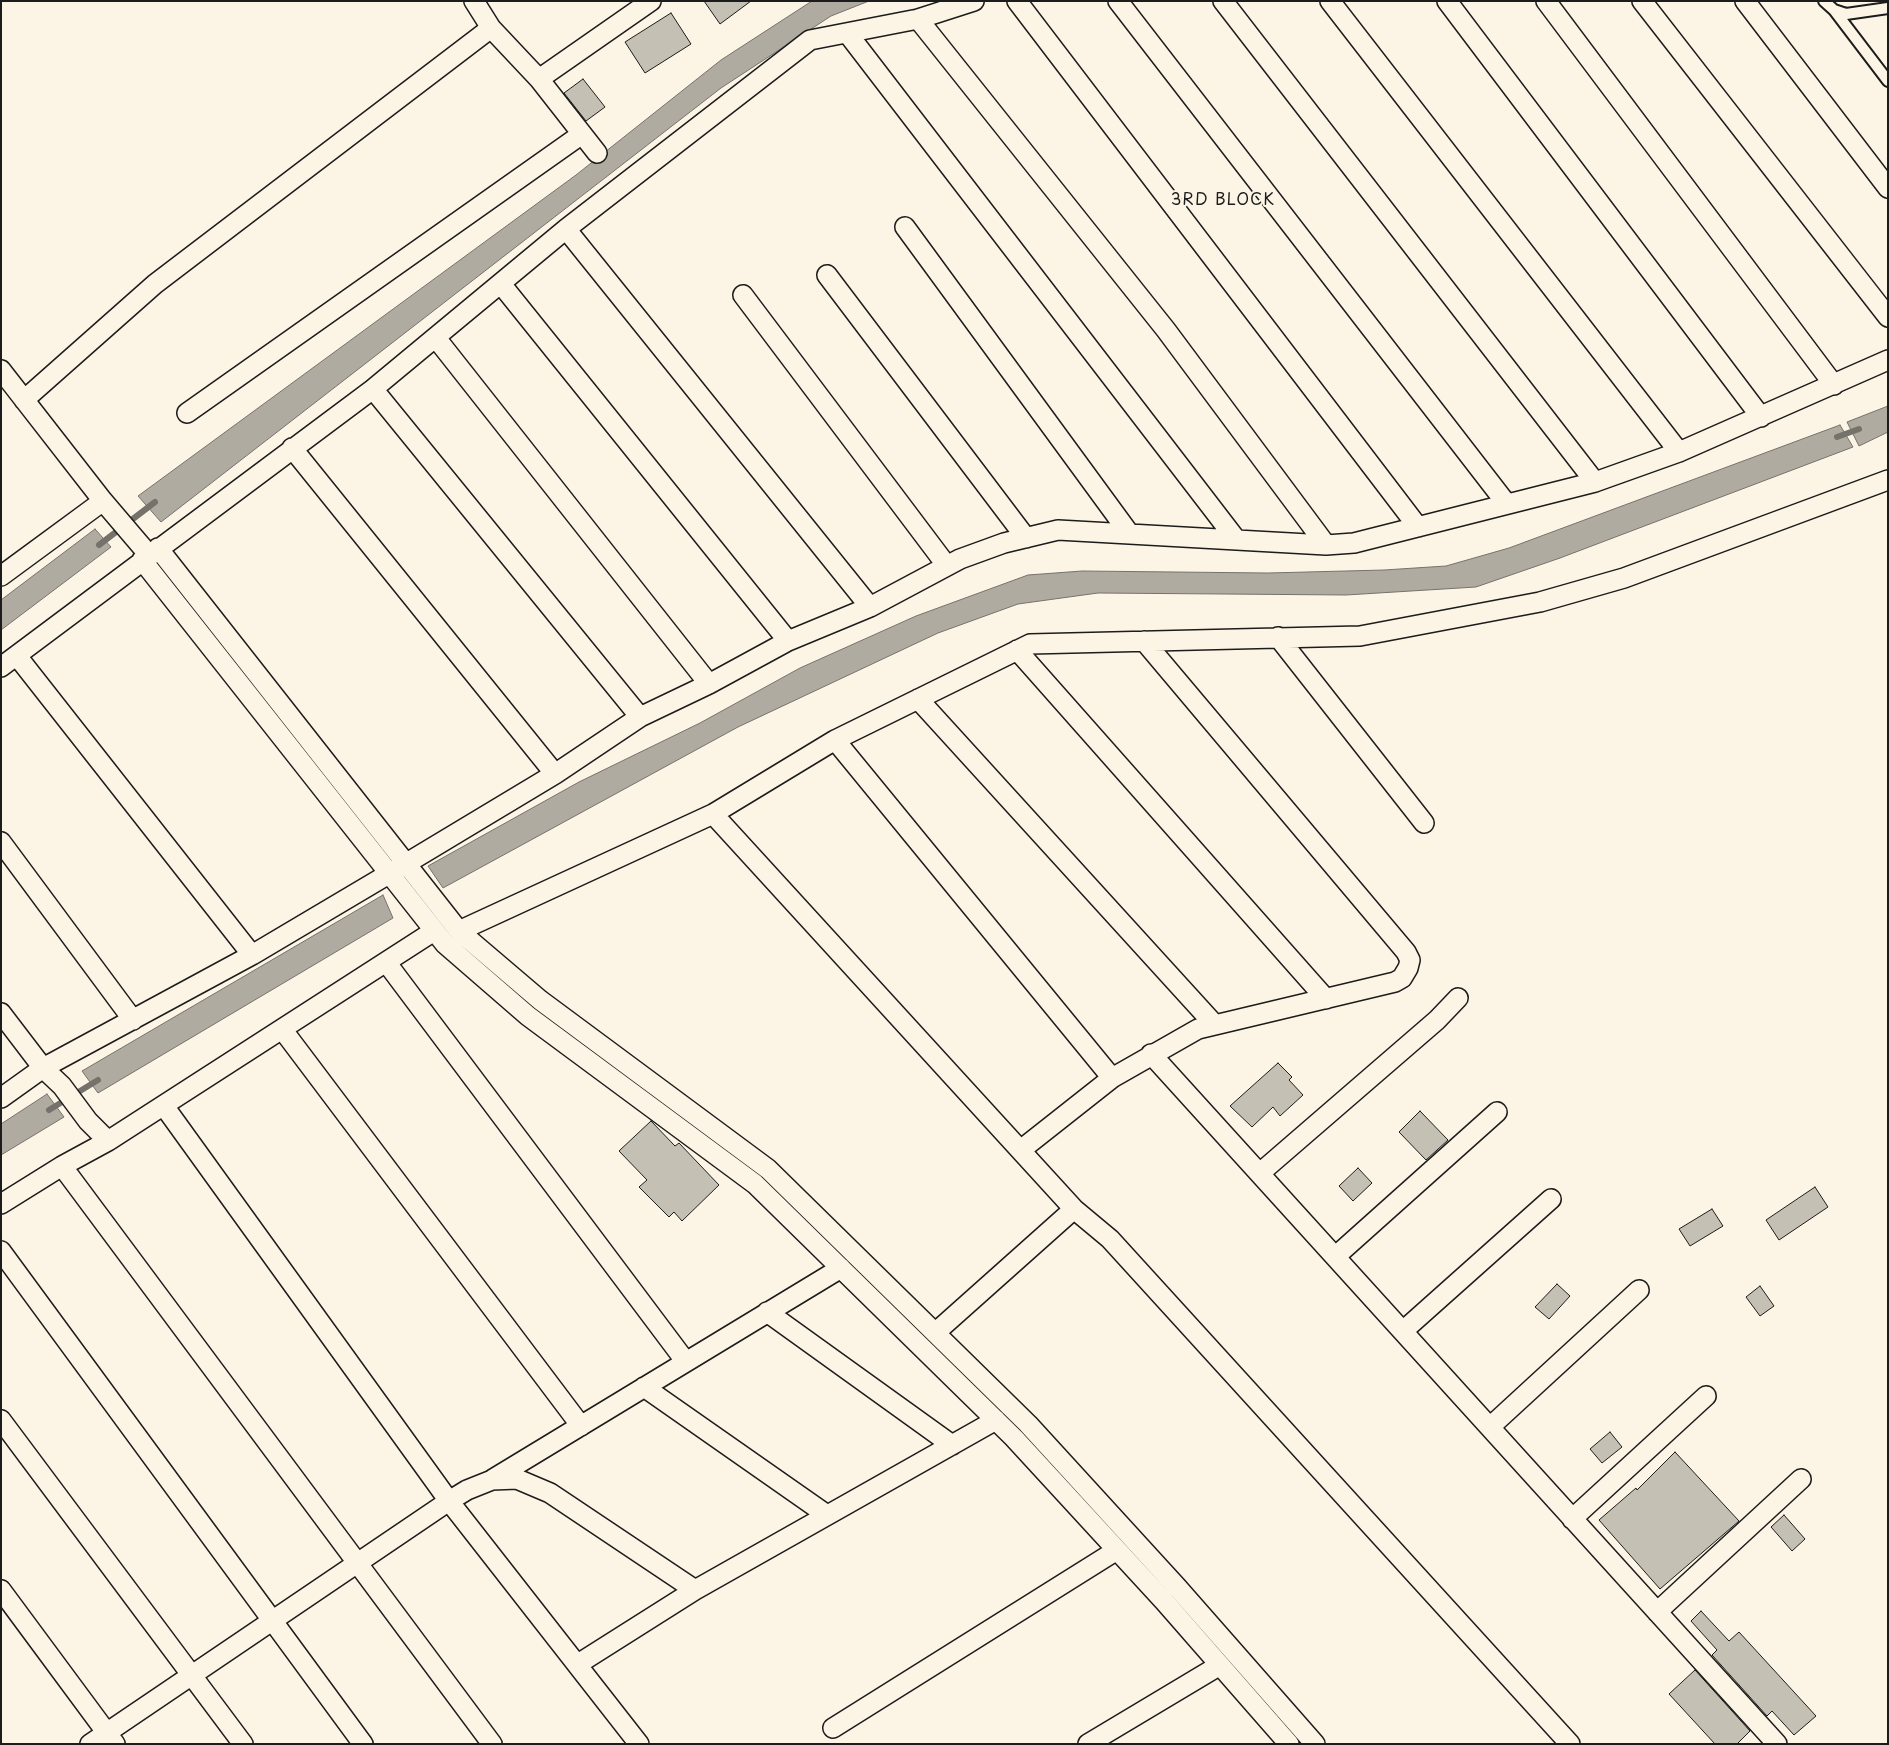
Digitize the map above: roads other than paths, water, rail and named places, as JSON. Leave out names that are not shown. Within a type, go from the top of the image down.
[{"type":"street","points":[[474,1],[491,28],[539,79],[597,153]]},
{"type":"street","points":[[539,79],[651,1]]},
{"type":"street","points":[[1,667],[373,389],[566,228],[810,40],[918,19],[974,1]]},
{"type":"street","points":[[1017,1],[1418,527]]},
{"type":"street","points":[[1118,1],[1506,503]]},
{"type":"street","points":[[1223,1],[1595,482]]},
{"type":"street","points":[[1330,1],[1679,452]]},
{"type":"street","points":[[1448,1],[1761,418]]},
{"type":"street","points":[[1546,1],[1834,385]]},
{"type":"street","points":[[1642,1],[1888,317]]},
{"type":"street","points":[[1745,1],[1888,188]]},
{"type":"street","points":[[918,19],[1166,330],[1326,544]]},
{"type":"street","points":[[24,400],[155,284],[491,28]]},
{"type":"street","points":[[848,34],[1235,538]]},
{"type":"street","points":[[187,413],[582,134]]},
{"type":"street","points":[[905,227],[1129,533]]},
{"type":"street","points":[[566,228],[870,607]]},
{"type":"street","points":[[827,275],[1026,538]]},
{"type":"street","points":[[501,284],[788,641]]},
{"type":"street","points":[[744,295],[947,566]]},
{"type":"street","points":[[436,338],[709,684]]},
{"type":"street","points":[[1,1098],[43,1068],[252,955],[406,864],[555,774],[640,717],[709,684],[788,641],[870,607],[947,566],[1004,543],[1058,530],[1326,544],[1354,543],[1595,482],[1679,452],[1761,418],[1888,360]]},
{"type":"street","points":[[1,370],[108,507],[150,554],[459,931],[540,1000],[768,1169],[1034,1431],[1177,1587],[1315,1744]]},
{"type":"street","points":[[373,389],[640,717]]},
{"type":"street","points":[[292,448],[555,774]]},
{"type":"street","points":[[459,931],[713,814],[835,740],[1030,644],[1360,636],[1540,602],[1624,578],[1888,480]]},
{"type":"street","points":[[1,576],[108,507]]},
{"type":"street","points":[[150,554],[389,874],[445,944],[528,1016],[755,1184],[996,1420],[1117,1550],[1289,1744]]},
{"type":"street","points":[[1278,637],[1424,823]]},
{"type":"street","points":[[1022,1149],[1112,1078],[1151,1054],[1198,1029],[1326,999],[1402,978],[1410,960],[1406,952],[1144,641]]},
{"type":"street","points":[[1018,650],[1326,999]]},
{"type":"street","points":[[17,656],[252,955]]},
{"type":"street","points":[[918,699],[1214,1024]]},
{"type":"street","points":[[835,740],[1112,1078]]},
{"type":"street","points":[[713,814],[1022,1149],[1074,1209],[1116,1246],[1570,1744]]},
{"type":"street","points":[[1,842],[133,1020]]},
{"type":"street","points":[[1,1204],[164,1106],[434,931]]},
{"type":"street","points":[[386,962],[686,1362]]},
{"type":"street","points":[[1260,1172],[1437,1020],[1458,998]]},
{"type":"street","points":[[1,1013],[43,1068],[62,1086],[88,1121],[108,1141]]},
{"type":"street","points":[[282,1029],[581,1426]]},
{"type":"street","points":[[1151,1054],[1777,1744]]},
{"type":"street","points":[[164,1106],[449,1501],[639,1744]]},
{"type":"street","points":[[1336,1256],[1497,1112]]},
{"type":"street","points":[[62,1166],[492,1744]]},
{"type":"street","points":[[1403,1331],[1551,1199]]},
{"type":"street","points":[[935,1333],[1074,1209]]},
{"type":"street","points":[[1,1251],[363,1744]]},
{"type":"street","points":[[90,1744],[111,1738],[192,1675],[449,1501],[467,1490],[492,1480],[841,1268]]},
{"type":"street","points":[[1490,1427],[1639,1290]]},
{"type":"street","points":[[767,1312],[952,1445]]},
{"type":"street","points":[[644,1388],[828,1515]]},
{"type":"street","points":[[1572,1519],[1706,1396]]},
{"type":"street","points":[[1,1420],[243,1744]]},
{"type":"street","points":[[578,1664],[695,1590],[996,1420]]},
{"type":"street","points":[[492,1480],[517,1479],[550,1493],[695,1590]]},
{"type":"street","points":[[1657,1612],[1801,1479]]},
{"type":"street","points":[[833,1728],[1117,1550]]},
{"type":"street","points":[[1,1590],[111,1738]]},
{"type":"street","points":[[1088,1744],[1220,1665]]},
{"type":"lane","points":[[1824,1],[1834,10],[1888,82]]},
{"type":"lane","points":[[1834,10],[1846,14],[1888,8]]},
{"type":"waterway","points":[[1837,437],[1859,429]]},
{"type":"waterway","points":[[99,545],[155,502]]},
{"type":"waterway","points":[[49,1110],[98,1080]]},
{"type":"district","name":"3RD BLOCK","points":[[1223,201]]}]
